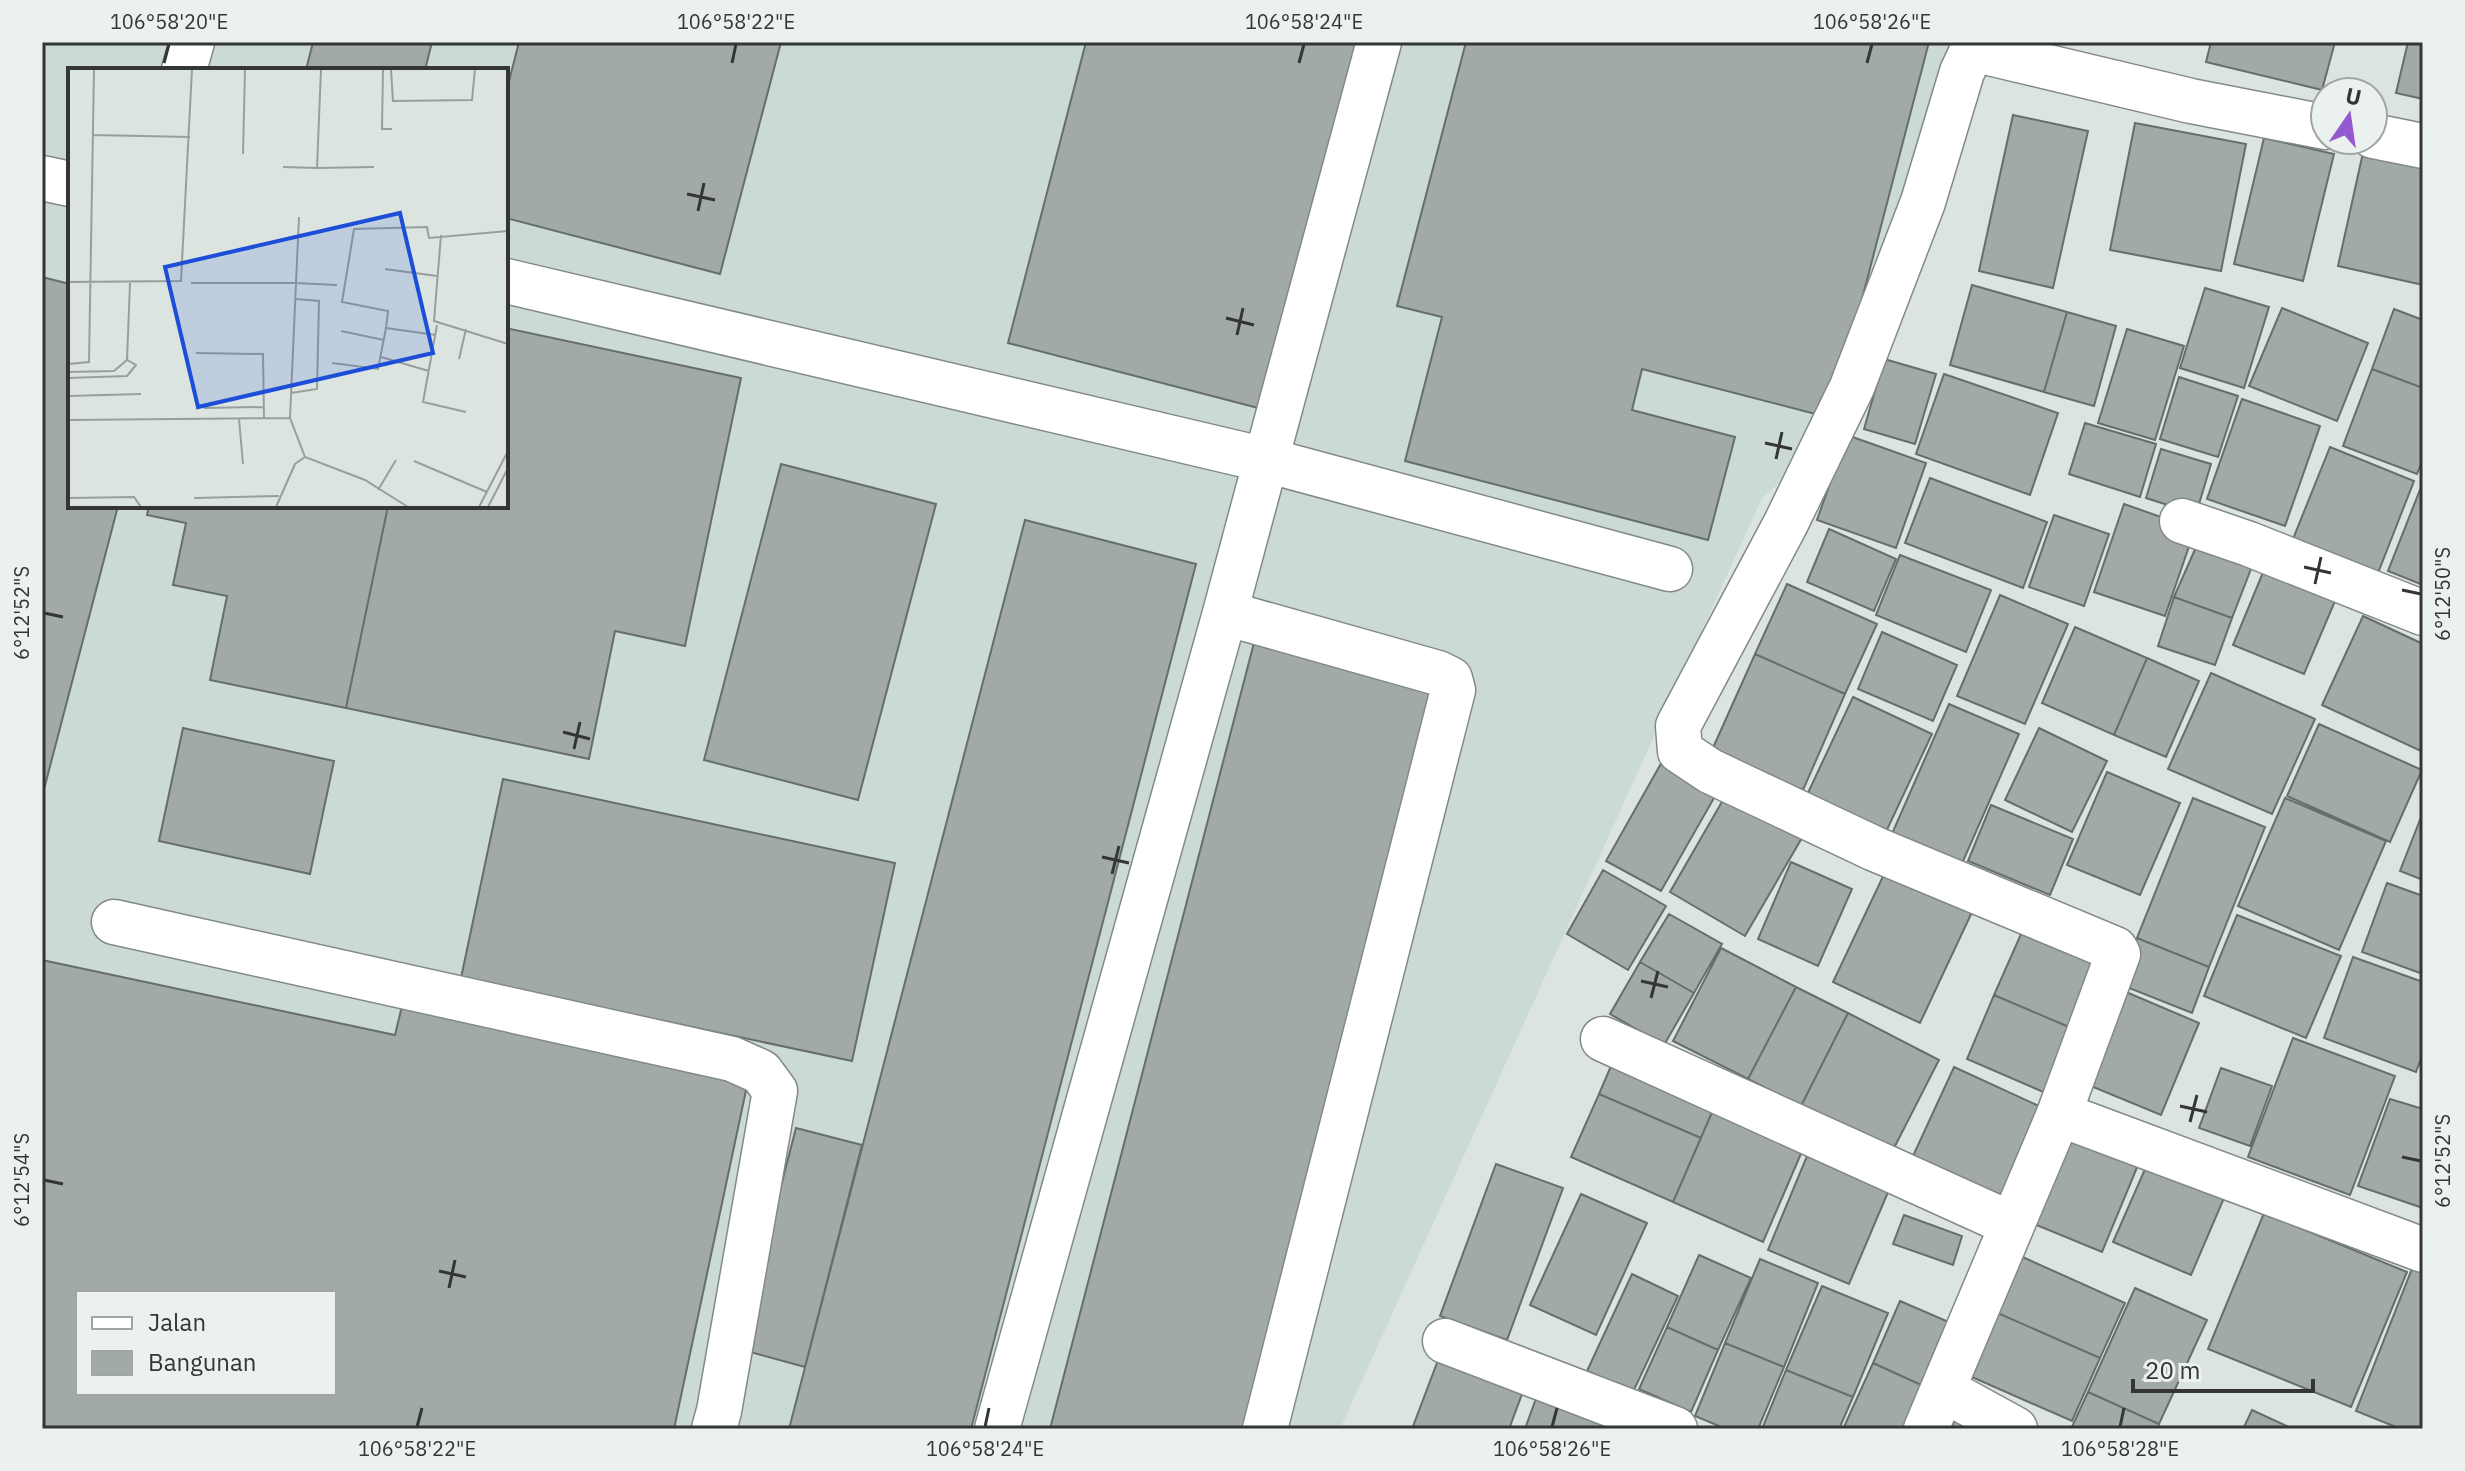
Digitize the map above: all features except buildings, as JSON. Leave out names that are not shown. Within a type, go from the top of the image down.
[{"type":"street","points":[[185,68],[192,42]]},
{"type":"street","points":[[997,1429],[1225,613],[1379,42]]},
{"type":"street","points":[[1926,1429],[2059,1114],[2119,957],[2115,949],[1875,849],[1710,771],[1680,751],[1678,726],[1786,523],[1852,387],[1923,202],[1962,72],[1970,55],[1985,52],[2191,101],[2309,124]]},
{"type":"street","points":[[2389,139],[2423,146]]},
{"type":"street","points":[[42,178],[68,184]]},
{"type":"street","points":[[508,281],[1266,460],[1670,569]]},
{"type":"street","points":[[2182,521],[2249,544],[2423,613]]},
{"type":"street","points":[[1225,613],[1438,673],[1450,679],[1453,690],[1265,1429]]},
{"type":"street","points":[[114,922],[732,1059],[761,1072],[775,1091],[714,1429]]},
{"type":"street","points":[[1603,1039],[2011,1224]]},
{"type":"street","points":[[2059,1114],[2423,1250]]},
{"type":"street","points":[[1445,1341],[1675,1429]]},
{"type":"street","points":[[1944,1390],[2015,1429]]},
{"type":"shaded area","points":[[42,42],[1952,42],[1918,196],[1834,435],[1762,498],[1340,1429],[42,1429]]}]
